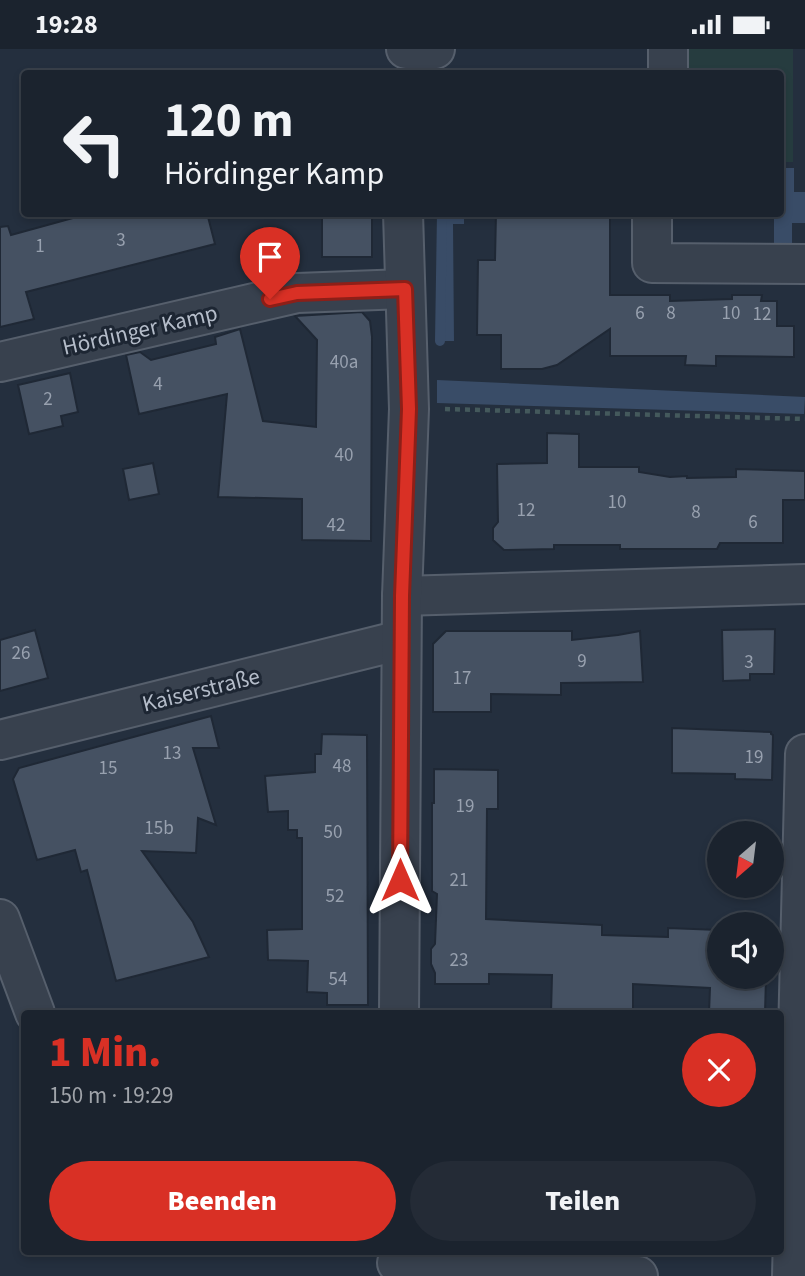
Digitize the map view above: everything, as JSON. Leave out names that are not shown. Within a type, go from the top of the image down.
[{"type":"street","points":[[390,49],[394,70]]},
{"type":"street","points":[[406,49],[435,49]]},
{"type":"street","points":[[434,70],[444,49]]},
{"type":"street","points":[[668,49],[668,70]]},
{"type":"street","points":[[399,1010],[401,640],[409,409],[403,217]]},
{"type":"street","points":[[652,217],[652,263],[805,264]]},
{"type":"street","name":"Hördinger Kamp","points":[[0,362],[297,293],[405,289]]},
{"type":"street","points":[[402,596],[805,584]]},
{"type":"street","name":"Kaiserstraße","points":[[0,740],[401,640]]},
{"type":"street","points":[[792,1276],[805,754]]},
{"type":"street","points":[[0,919],[34,1010]]},
{"type":"street","points":[[398,1264],[638,1276]]},
{"type":"path","points":[[409,409],[805,419]]},
{"type":"green space","points":[[678,49],[793,49],[793,162],[784,162],[784,70],[677,70]]},
{"type":"water","points":[[784,168],[794,168],[794,192],[805,192],[805,223],[792,223],[792,252],[774,252],[774,217],[784,217]]},
{"type":"water","points":[[441,217],[464,217],[464,224],[453,224],[454,341],[440,341]]},
{"type":"water","points":[[437,380],[805,397],[804,414],[437,403]]},
{"type":"building","points":[[76,217],[208,217],[215,244],[26,292],[34,319],[0,327],[0,227],[8,226],[11,235]]},
{"type":"building","points":[[322,217],[372,217],[372,257],[322,257]]},
{"type":"building","points":[[496,217],[610,217],[610,295],[670,295],[670,301],[762,295],[761,301],[777,301],[777,326],[794,326],[794,357],[716,356],[716,366],[685,365],[686,356],[610,356],[610,329],[557,365],[542,369],[501,369],[501,335],[477,335],[478,260],[495,260]]},
{"type":"building","points":[[362,312],[370,321],[372,337],[371,541],[302,540],[302,499],[218,497],[227,394],[139,414],[126,355],[140,352],[151,360],[216,344],[215,337],[240,329],[263,421],[316,427],[317,340],[295,316]]},
{"type":"building","points":[[70,373],[78,412],[61,416],[63,426],[29,434],[18,385]]},
{"type":"building","points":[[547,433],[579,434],[579,467],[639,467],[639,472],[687,478],[736,477],[736,469],[805,471],[805,500],[783,500],[783,543],[720,543],[717,549],[620,549],[620,545],[554,545],[554,549],[504,550],[493,540],[493,528],[498,522],[497,464],[547,463]]},
{"type":"building","points":[[153,463],[159,494],[129,500],[123,469]]},
{"type":"building","points":[[775,629],[774,674],[750,674],[750,680],[723,681],[722,630]]},
{"type":"building","points":[[35,630],[48,678],[0,691],[0,640]]},
{"type":"building","points":[[446,631],[572,631],[572,640],[640,631],[643,682],[561,683],[561,695],[491,694],[491,712],[433,712],[433,644]]},
{"type":"building","points":[[211,716],[219,748],[193,748],[216,825],[198,818],[196,853],[142,851],[193,922],[209,957],[116,981],[87,870],[81,872],[75,850],[37,860],[13,779],[19,768]]},
{"type":"building","points":[[672,728],[771,732],[772,780],[735,779],[735,774],[672,773]]},
{"type":"building","points":[[322,734],[367,735],[368,1005],[327,1005],[327,993],[307,992],[308,961],[268,960],[267,930],[302,929],[302,838],[297,838],[297,830],[288,830],[288,811],[268,812],[265,776],[315,772],[315,754],[321,754]]},
{"type":"building","points":[[434,769],[498,770],[498,809],[487,809],[486,919],[602,925],[602,935],[668,937],[668,928],[707,930],[707,988],[633,984],[633,1010],[551,1010],[552,975],[489,974],[489,984],[435,984],[435,973],[431,964],[431,949],[435,944],[437,894],[432,891]]},
{"type":"building","points":[[710,989],[766,989],[765,1010],[709,1010]]},
{"type":"waterway","points":[[440,341],[442,217]]},
{"type":"route","points":[[270,299],[297,293],[405,289],[409,409],[402,596],[400,880]]}]
